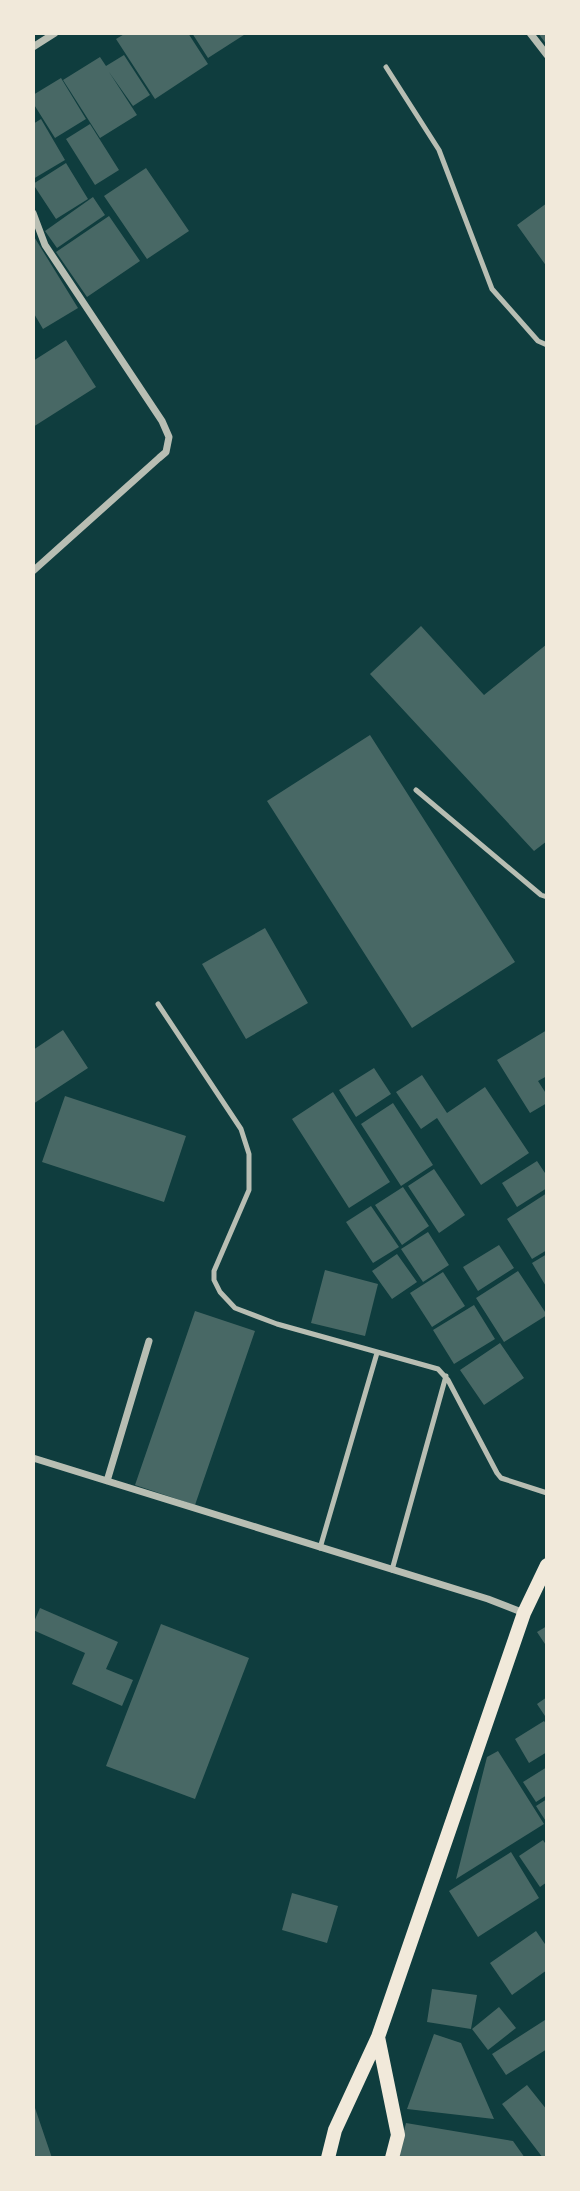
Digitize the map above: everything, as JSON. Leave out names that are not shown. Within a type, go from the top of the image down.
[{"type":"main road","points":[[328,2158],[335,2130],[378,2037],[524,1613],[547,1565]]},
{"type":"main road","points":[[378,2037],[398,2135],[392,2158]]},
{"type":"street","points":[[33,47],[55,33]]},
{"type":"street","points":[[530,33],[547,55]]},
{"type":"street","points":[[33,213],[45,245],[162,421],[169,436],[166,452],[33,571]]},
{"type":"street","points":[[107,1481],[149,1341]]},
{"type":"street","points":[[33,1458],[488,1599],[524,1613]]},
{"type":"lane","points":[[386,67],[439,150],[492,289],[538,341],[547,345]]},
{"type":"lane","points":[[416,790],[541,895],[547,897]]},
{"type":"lane","points":[[158,1004],[242,1129],[249,1154],[249,1190],[214,1271],[214,1280],[220,1292],[235,1308],[277,1324],[438,1369],[446,1376],[501,1478],[547,1493]]},
{"type":"lane","points":[[320,1548],[377,1353]]},
{"type":"lane","points":[[392,1570],[446,1376]]},
{"type":"building","points":[[126,33],[188,33],[208,64],[155,99],[116,39]]},
{"type":"building","points":[[192,33],[247,33],[208,58]]},
{"type":"building","points":[[538,33],[547,33],[547,45]]},
{"type":"building","points":[[124,55],[150,95],[133,106],[109,72],[137,115],[100,138],[63,80],[100,57],[106,66]]},
{"type":"building","points":[[61,78],[86,119],[55,138],[33,103],[33,95]]},
{"type":"building","points":[[41,119],[65,160],[33,179],[33,124]]},
{"type":"building","points":[[90,124],[119,170],[95,185],[66,139]]},
{"type":"building","points":[[66,163],[88,199],[56,219],[33,184]]},
{"type":"building","points":[[146,168],[189,231],[147,259],[104,196]]},
{"type":"building","points":[[93,197],[105,215],[57,248],[45,231]]},
{"type":"building","points":[[547,203],[547,267],[517,225]]},
{"type":"building","points":[[109,216],[140,261],[87,297],[56,252]]},
{"type":"building","points":[[33,235],[78,308],[43,329],[33,312]]},
{"type":"building","points":[[66,340],[96,387],[33,427],[33,361]]},
{"type":"building","points":[[421,626],[484,695],[547,644],[547,841],[534,851],[370,674]]},
{"type":"building","points":[[370,735],[515,962],[412,1028],[267,801]]},
{"type":"building","points":[[265,928],[308,1003],[246,1039],[202,964]]},
{"type":"building","points":[[63,1030],[88,1068],[33,1104],[33,1050]]},
{"type":"building","points":[[547,1030],[547,1076],[538,1081],[547,1095],[547,1103],[530,1113],[497,1060]]},
{"type":"building","points":[[374,1068],[391,1094],[356,1117],[339,1090]]},
{"type":"building","points":[[422,1075],[447,1113],[485,1087],[529,1153],[481,1185],[437,1118],[421,1129],[396,1092]]},
{"type":"building","points":[[333,1092],[390,1182],[349,1208],[292,1119]]},
{"type":"building","points":[[65,1096],[186,1136],[164,1202],[42,1162]]},
{"type":"building","points":[[393,1103],[433,1165],[401,1186],[361,1124]]},
{"type":"building","points":[[537,1161],[547,1176],[547,1188],[517,1207],[502,1183]]},
{"type":"building","points":[[434,1169],[465,1215],[439,1233],[408,1186]]},
{"type":"building","points":[[403,1187],[429,1226],[402,1245],[375,1205]]},
{"type":"building","points":[[547,1193],[547,1250],[532,1259],[507,1219]]},
{"type":"building","points":[[371,1206],[399,1247],[373,1263],[346,1222]]},
{"type":"building","points":[[428,1232],[449,1265],[423,1282],[401,1249]]},
{"type":"building","points":[[499,1245],[514,1268],[478,1291],[463,1267]]},
{"type":"building","points":[[397,1254],[417,1282],[392,1299],[372,1271]]},
{"type":"building","points":[[547,1254],[547,1288],[532,1263]]},
{"type":"building","points":[[325,1270],[378,1284],[365,1336],[311,1323]]},
{"type":"building","points":[[518,1271],[547,1315],[504,1342],[476,1298]]},
{"type":"building","points":[[443,1272],[465,1306],[432,1327],[410,1293]]},
{"type":"building","points":[[474,1305],[495,1339],[454,1364],[433,1330]]},
{"type":"building","points":[[195,1311],[255,1331],[195,1505],[135,1485]]},
{"type":"building","points":[[500,1343],[524,1378],[484,1405],[460,1370]]},
{"type":"building","points":[[40,1608],[118,1642],[106,1669],[133,1680],[122,1706],[72,1684],[85,1653],[33,1630]]},
{"type":"building","points":[[161,1624],[249,1658],[195,1799],[106,1766]]},
{"type":"building","points":[[547,1626],[547,1647],[537,1632]]},
{"type":"building","points":[[547,1697],[547,1719],[537,1704]]},
{"type":"building","points":[[544,1721],[547,1725],[547,1752],[529,1763],[515,1739]]},
{"type":"building","points":[[498,1751],[544,1824],[456,1879],[487,1757]]},
{"type":"building","points":[[547,1767],[547,1795],[536,1802],[523,1782]]},
{"type":"building","points":[[547,1799],[547,1823],[536,1806]]},
{"type":"building","points":[[543,1840],[547,1846],[547,1882],[540,1887],[519,1856]]},
{"type":"building","points":[[511,1852],[539,1898],[478,1937],[449,1891]]},
{"type":"building","points":[[292,1893],[338,1906],[327,1943],[282,1930]]},
{"type":"building","points":[[536,1931],[547,1947],[547,1970],[512,1995],[490,1963]]},
{"type":"building","points":[[432,1989],[477,1995],[471,2029],[427,2022]]},
{"type":"building","points":[[499,2007],[516,2028],[488,2050],[472,2029]]},
{"type":"building","points":[[545,2020],[547,2049],[506,2075],[492,2054]]},
{"type":"building","points":[[434,2034],[461,2043],[494,2119],[407,2109]]},
{"type":"building","points":[[527,2085],[547,2110],[547,2155],[543,2158],[502,2104]]},
{"type":"building","points":[[34,2105],[52,2158],[33,2158]]},
{"type":"building","points":[[406,2123],[513,2141],[525,2158],[397,2158]]}]
